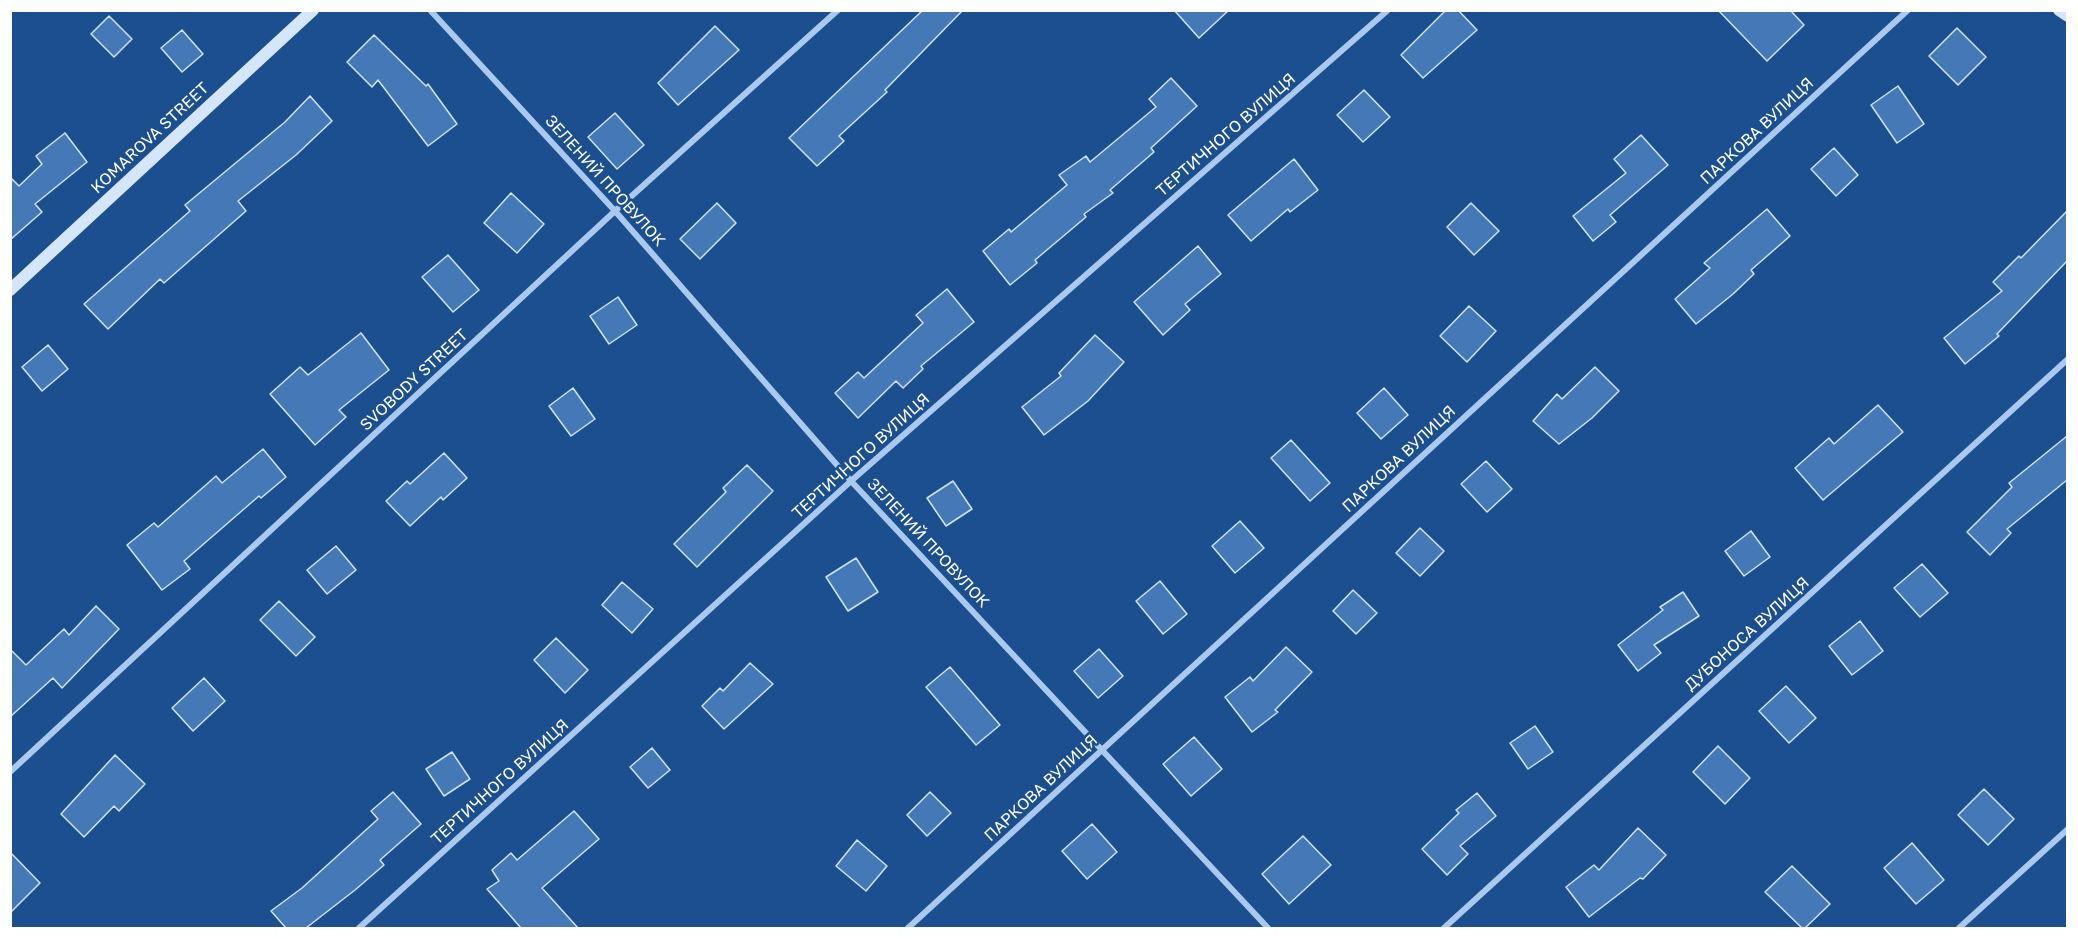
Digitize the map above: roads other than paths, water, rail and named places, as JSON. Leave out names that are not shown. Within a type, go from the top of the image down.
[{"type":"main road","name":"KOMAROVA STREET","points":[[10,290],[313,10]]},
{"type":"main road","points":[[2059,10],[2067,16]]},
{"type":"street","name":"ЗЕЛЕНИЙ ПРОВУЛОК","points":[[430,10],[615,211],[851,481],[1268,928]]},
{"type":"street","name":"SVOBODY STREET","points":[[10,772],[615,211],[838,10]]},
{"type":"street","name":"ТЕРТИЧНОГО ВУЛИЦЯ","points":[[359,928],[851,481],[1388,10]]},
{"type":"street","name":"ПАРКОВА ВУЛИЦЯ","points":[[908,928],[1908,10]]},
{"type":"street","name":"ДУБОНОСА ВУЛИЦЯ","points":[[1444,928],[2067,358]]},
{"type":"street","points":[[1959,928],[2067,829]]}]
